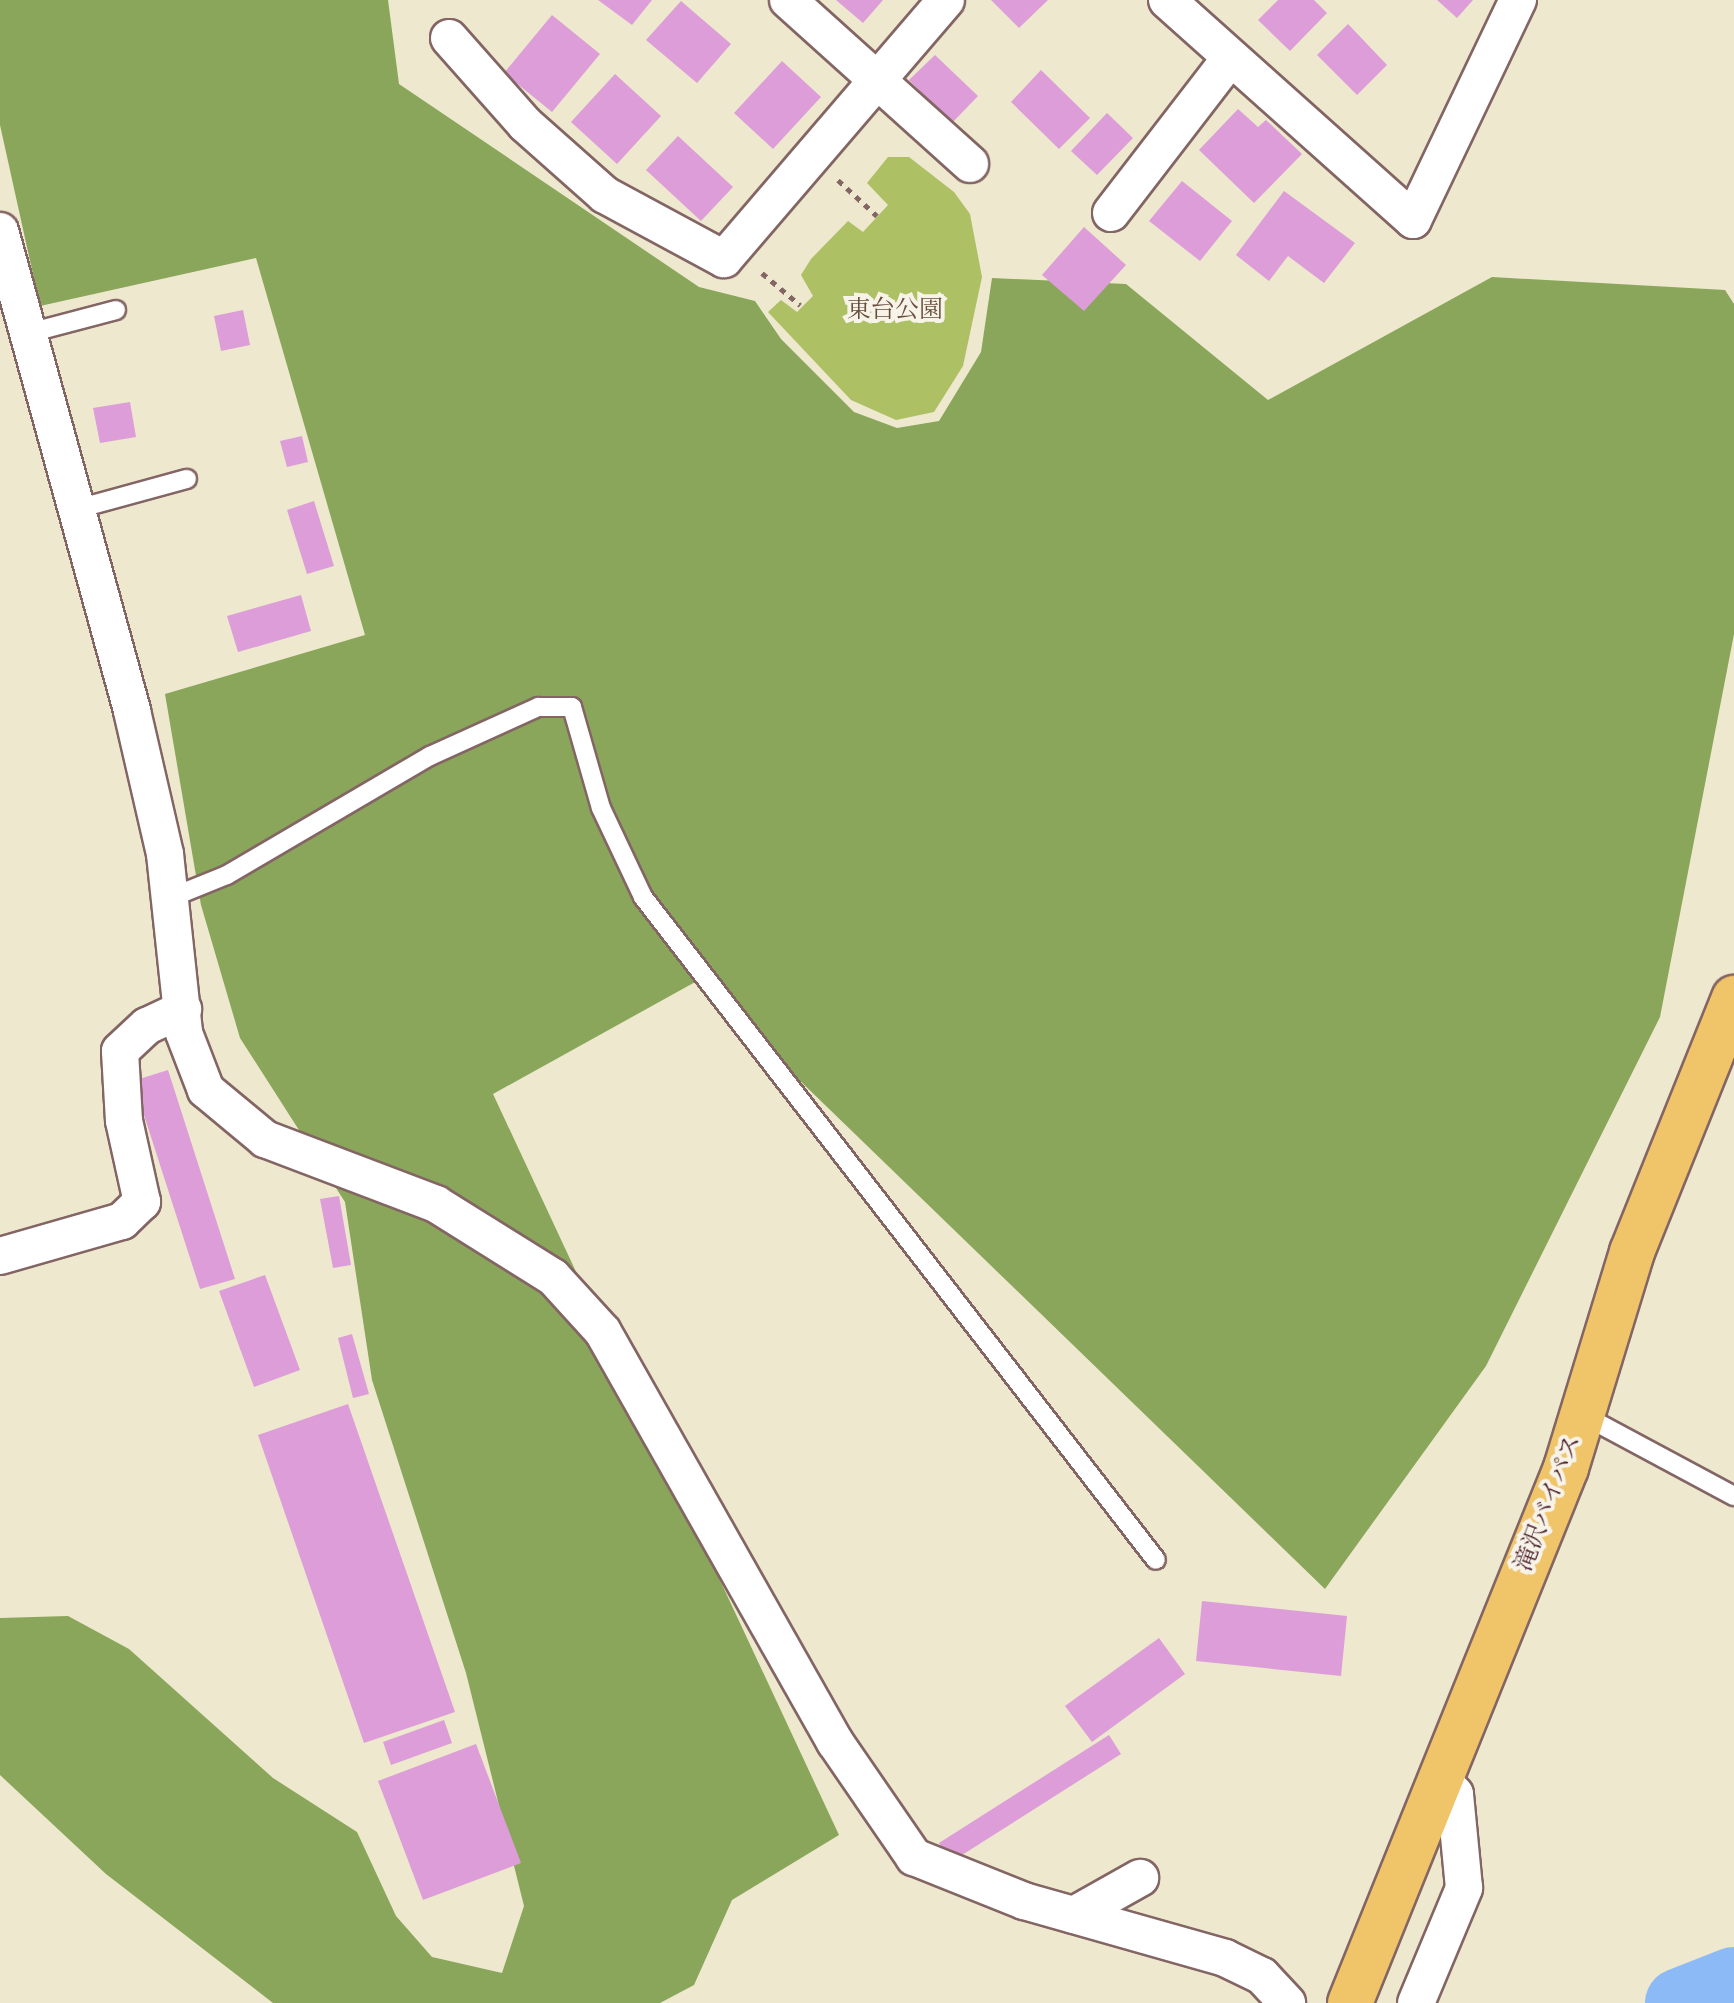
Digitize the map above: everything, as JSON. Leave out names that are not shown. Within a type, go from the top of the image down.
[{"type":"highway","name":"滝沢バイパス","points":[[1350,2003],[1438,1776],[1566,1468],[1632,1252],[1734,998]]},
{"type":"street","points":[[788,0],[873,80],[970,164]]},
{"type":"street","points":[[449,38],[525,124],[605,195],[724,259],[873,80],[946,0]]},
{"type":"street","points":[[1167,0],[1228,61],[1413,220],[1518,0]]},
{"type":"street","points":[[1111,213],[1228,61]]},
{"type":"street","points":[[0,231],[132,711],[170,898],[183,1009],[194,1068],[241,1126],[436,1204],[553,1277],[603,1332],[835,1742],[914,1857],[940,1873],[1225,1958],[1262,1976],[1287,2003]]},
{"type":"street","points":[[0,1256],[122,1221],[142,1202],[124,1121],[120,1051],[147,1026],[183,1009]]},
{"type":"street","points":[[1416,2003],[1464,1888],[1455,1794],[1438,1776]]},
{"type":"street","points":[[1074,1915],[1140,1878]]},
{"type":"lane","points":[[29,333],[116,310]]},
{"type":"lane","points":[[77,509],[187,479]]},
{"type":"lane","points":[[170,898],[227,875],[430,756],[538,707],[572,707],[601,808],[643,897],[1156,1560]]},
{"type":"lane","points":[[1581,1414],[1734,1496]]},
{"type":"path","points":[[810,155],[877,216]]},
{"type":"path","points":[[734,248],[800,305]]},
{"type":"green space","points":[[0,0],[388,0],[399,84],[699,287],[755,301],[781,339],[854,412],[897,428],[939,421],[981,352],[992,278],[1126,284],[1268,400],[1492,277],[1725,290],[1734,304],[1734,634],[1660,1017],[1486,1366],[1325,1589],[697,981],[493,1094],[839,1835],[732,1900],[694,1985],[660,2003],[273,2003],[106,1874],[0,1775],[0,1618],[68,1616],[129,1649],[273,1778],[357,1832],[396,1916],[432,1957],[502,1973],[524,1906],[466,1673],[372,1380],[345,1202],[240,1038],[201,905],[165,694],[365,635],[256,258],[40,306],[0,125]]},
{"type":"green space","name":"東台公園","points":[[888,157],[909,157],[954,192],[970,214],[982,277],[963,366],[934,412],[896,420],[851,400],[768,312],[781,300],[797,312],[813,296],[801,275],[811,259],[848,221],[863,232],[888,205],[867,183]]},
{"type":"building","points":[[598,0],[652,0],[632,25]]},
{"type":"building","points":[[836,0],[883,0],[863,23]]},
{"type":"building","points":[[991,0],[1048,0],[1019,28]]},
{"type":"building","points":[[1278,0],[1314,0],[1327,13],[1290,51],[1258,20]]},
{"type":"building","points":[[1437,0],[1473,0],[1457,18]]},
{"type":"building","points":[[681,1],[731,44],[697,83],[646,40]]},
{"type":"building","points":[[552,15],[600,54],[552,112],[504,73]]},
{"type":"building","points":[[1348,24],[1387,65],[1357,95],[1317,55]]},
{"type":"building","points":[[935,55],[978,96],[952,123],[909,80]]},
{"type":"building","points":[[782,61],[821,97],[773,149],[734,113]]},
{"type":"building","points":[[1041,70],[1090,118],[1059,149],[1011,102]]},
{"type":"building","points":[[615,74],[661,116],[617,164],[571,122]]},
{"type":"building","points":[[1238,109],[1258,127],[1266,120],[1302,154],[1254,203],[1199,150]]},
{"type":"building","points":[[1107,113],[1133,138],[1097,175],[1071,151]]},
{"type":"building","points":[[678,136],[733,187],[701,221],[646,170]]},
{"type":"building","points":[[1182,181],[1232,221],[1200,261],[1149,221]]},
{"type":"building","points":[[1284,191],[1355,243],[1324,283],[1288,256],[1269,281],[1236,255]]},
{"type":"building","points":[[1084,227],[1126,265],[1084,311],[1042,275]]},
{"type":"building","points":[[243,310],[250,345],[221,351],[214,316]]},
{"type":"building","points":[[130,402],[136,437],[100,443],[93,408]]},
{"type":"building","points":[[302,436],[308,462],[287,467],[280,441]]},
{"type":"building","points":[[314,501],[334,566],[307,574],[287,510]]},
{"type":"building","points":[[301,595],[311,631],[238,652],[227,616]]},
{"type":"building","points":[[168,1070],[235,1279],[200,1289],[133,1081]]},
{"type":"building","points":[[339,1196],[351,1265],[333,1268],[320,1199]]},
{"type":"building","points":[[265,1275],[300,1370],[254,1387],[219,1291]]},
{"type":"building","points":[[352,1334],[369,1394],[353,1398],[338,1338]]},
{"type":"building","points":[[348,1404],[455,1712],[364,1743],[258,1435]]},
{"type":"building","points":[[1202,1601],[1347,1616],[1341,1676],[1196,1661]]},
{"type":"building","points":[[1159,1638],[1185,1674],[1092,1742],[1065,1706]]},
{"type":"building","points":[[444,1720],[452,1743],[391,1765],[383,1742]]},
{"type":"building","points":[[1109,1735],[1121,1754],[951,1862],[939,1843]]},
{"type":"building","points":[[476,1744],[521,1863],[423,1900],[378,1781]]},
{"type":"waterway","points":[[1680,2003],[1734,1982]]}]
